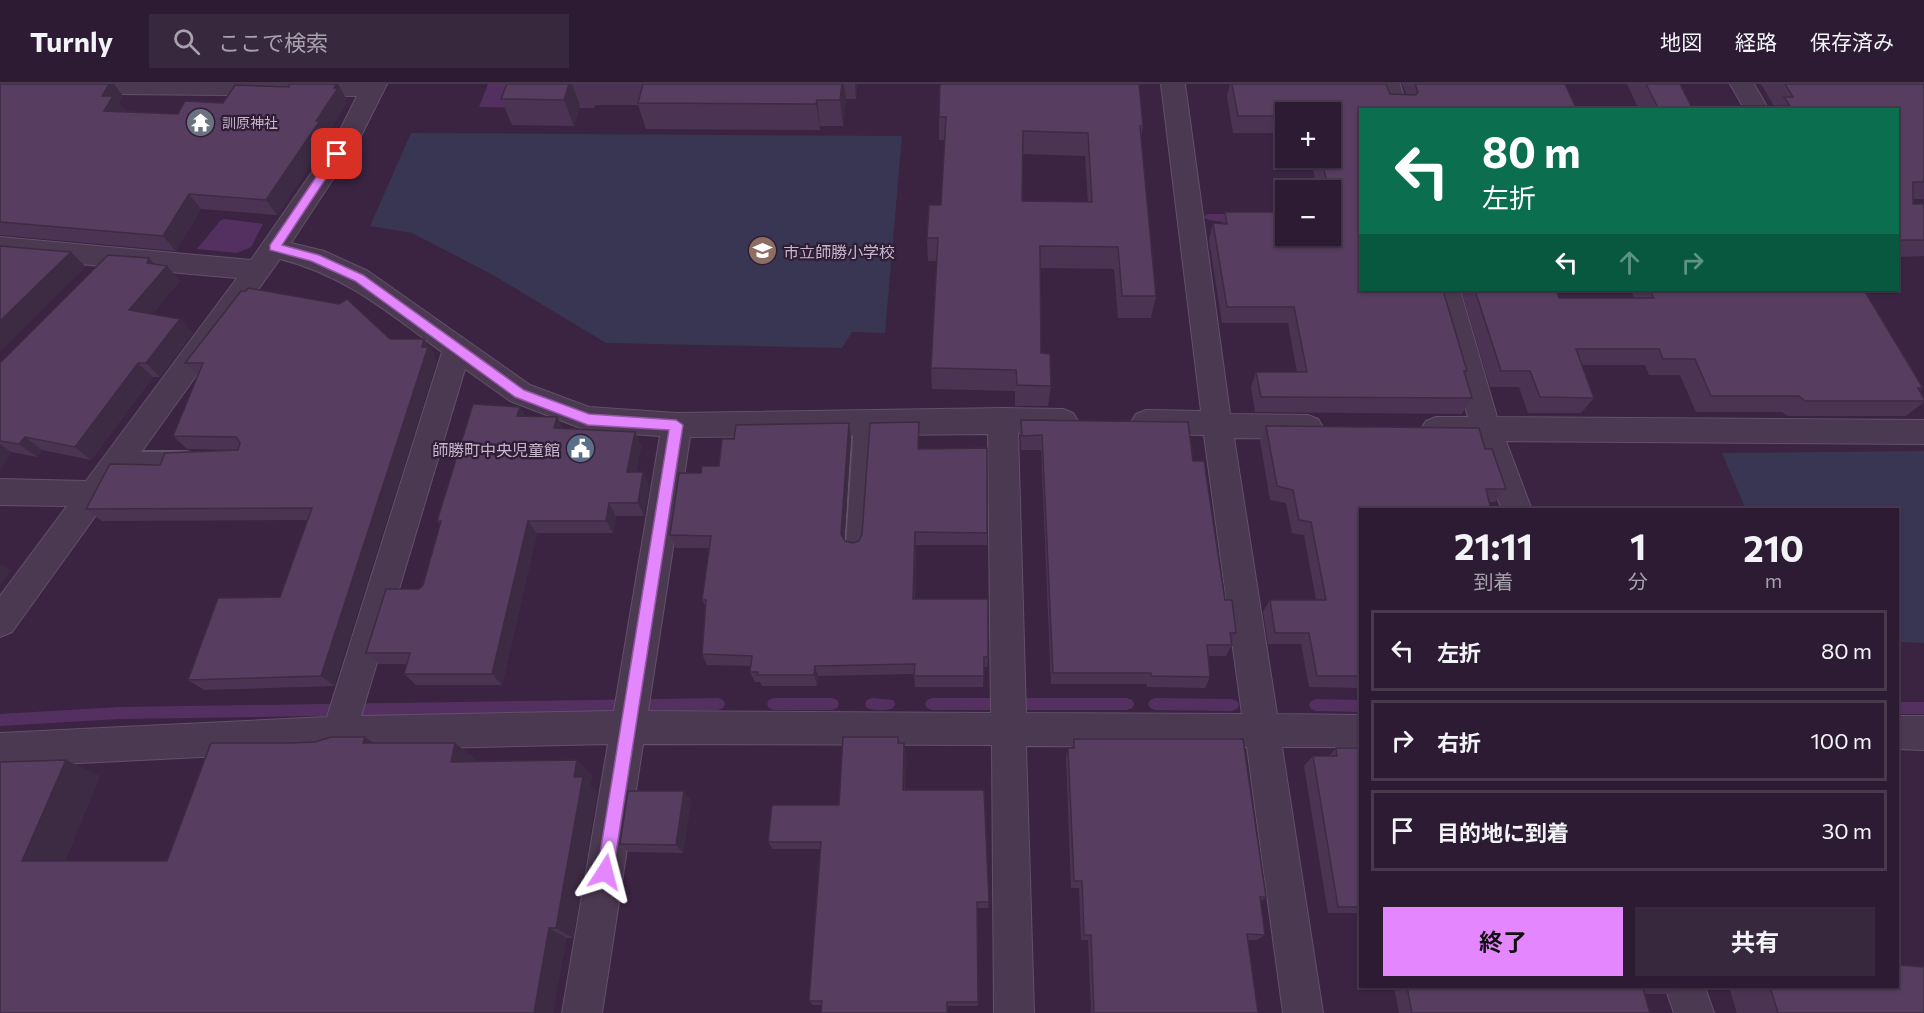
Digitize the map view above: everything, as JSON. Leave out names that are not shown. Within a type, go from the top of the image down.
[{"type":"street","points":[[1173,84],[1217,425],[1303,1013]]},
{"type":"street","points":[[1388,84],[1395,108]]},
{"type":"street","points":[[1742,84],[1756,108]]},
{"type":"street","points":[[0,85],[374,86],[348,138],[266,259],[0,622]]},
{"type":"street","points":[[0,247],[114,258],[315,258],[359,278],[520,393],[588,419],[676,425],[1003,420],[1086,422]]},
{"type":"street","points":[[89,282],[114,258]]},
{"type":"street","points":[[1446,291],[1486,429],[1516,508]]},
{"type":"street","points":[[344,717],[458,347]]},
{"type":"street","points":[[1003,420],[1014,1013]]},
{"type":"street","points":[[1122,422],[1334,427]]},
{"type":"street","points":[[582,1013],[676,425]]},
{"type":"street","points":[[1404,428],[1924,432]]},
{"type":"street","points":[[0,492],[94,494]]},
{"type":"street","points":[[0,750],[344,717],[632,710],[1007,712],[1262,730],[1359,731]]},
{"type":"street","points":[[1899,733],[1924,733]]},
{"type":"street","points":[[1685,988],[1694,1013]]},
{"type":"lane","points":[[854,546],[862,422]]},
{"type":"lane","points":[[120,458],[199,458]]},
{"type":"shaded area","points":[[488,84],[600,84],[594,108],[479,107]]},
{"type":"shaded area","points":[[411,133],[902,136],[885,333],[852,332],[842,348],[606,343],[493,275],[412,233],[370,226]]},
{"type":"shaded area","points":[[221,220],[263,224],[251,247],[237,253],[197,249]]},
{"type":"shaded area","points":[[1924,451],[1924,643],[1899,642],[1899,508],[1745,508],[1722,453]]},
{"type":"building","points":[[0,84],[109,84],[102,96],[113,96],[104,111],[178,114],[185,101],[223,103],[235,85],[289,87],[289,84],[336,84],[334,88],[338,88],[316,121],[319,122],[266,200],[189,194],[163,236],[0,222]]},
{"type":"building","points":[[507,84],[569,84],[564,100],[501,99]]},
{"type":"building","points":[[643,84],[842,84],[840,100],[817,100],[816,104],[638,103]]},
{"type":"building","points":[[940,84],[1139,84],[1143,126],[1140,126],[1156,296],[1122,296],[1118,247],[1040,246],[1041,353],[1050,354],[1051,386],[1017,385],[1016,370],[931,368],[938,238],[927,238],[929,205],[941,205],[946,117],[939,117]],"holes":[[[1023,131],[1088,133],[1092,202],[1022,201]]]},
{"type":"building","points":[[1232,84],[1386,84],[1390,94],[1416,95],[1418,92],[1415,84],[1565,84],[1576,108],[1359,108],[1359,291],[1443,291],[1467,371],[1464,371],[1472,398],[1261,397],[1256,372],[1307,372],[1294,307],[1227,307],[1213,223],[1227,224],[1225,212],[1275,212],[1275,246],[1341,246],[1341,180],[1326,180],[1324,168],[1341,168],[1341,102],[1275,102],[1275,116],[1238,116]]},
{"type":"building","points":[[1646,84],[1680,84],[1691,106],[1790,106],[1784,97],[1793,97],[1785,84],[1924,84],[1924,182],[1913,182],[1913,204],[1924,204],[1924,240],[1899,240],[1899,108],[1658,108]]},
{"type":"building","points":[[0,246],[71,252],[0,321]]},
{"type":"building","points":[[108,255],[149,258],[147,263],[167,266],[129,310],[180,319],[146,363],[138,363],[75,447],[25,437],[19,444],[0,441],[0,363]]},
{"type":"building","points":[[248,288],[339,304],[347,299],[390,339],[424,339],[422,347],[428,347],[321,676],[188,680],[218,598],[280,597],[312,508],[86,509],[110,464],[160,465],[165,453],[238,450],[240,443],[236,437],[173,436],[203,363],[185,363],[241,291],[246,291]]},
{"type":"building","points":[[1475,291],[1556,291],[1559,298],[1654,298],[1650,291],[1865,291],[1923,388],[1918,388],[1924,401],[1805,401],[1799,396],[1711,396],[1695,359],[1663,359],[1659,349],[1576,349],[1594,398],[1540,397],[1530,371],[1501,371]]},
{"type":"building","points":[[473,404],[520,407],[517,416],[557,417],[554,428],[635,432],[627,472],[643,472],[638,503],[609,503],[606,521],[528,521],[492,674],[404,674],[410,653],[366,653],[386,589],[419,589],[423,585],[441,521],[437,521]]},
{"type":"building","points":[[1021,420],[1188,422],[1193,461],[1204,461],[1225,600],[1232,600],[1236,633],[1230,633],[1232,645],[1207,645],[1210,677],[1151,676],[1151,673],[1053,673],[1042,435],[1022,436]]},
{"type":"building","points":[[919,422],[918,449],[987,448],[987,533],[915,532],[913,599],[988,599],[988,657],[984,657],[984,676],[914,676],[915,664],[815,666],[814,675],[757,675],[758,672],[750,672],[752,656],[702,654],[706,600],[702,600],[711,536],[670,535],[679,473],[701,473],[702,466],[719,466],[722,439],[734,439],[736,425],[849,423],[841,534],[845,541],[853,543],[859,541],[862,534],[870,423]]},
{"type":"building","points":[[1266,426],[1479,428],[1485,449],[1492,449],[1506,489],[1486,489],[1491,508],[1359,508],[1359,676],[1317,676],[1309,633],[1275,633],[1270,600],[1326,600],[1311,522],[1299,520],[1293,490],[1277,486]]},
{"type":"building","points":[[331,737],[365,737],[363,743],[455,743],[451,762],[577,760],[574,777],[583,777],[556,928],[549,928],[534,1013],[0,1013],[0,762],[66,760],[22,861],[167,861],[211,743],[315,742]]},
{"type":"building","points":[[843,737],[898,737],[898,743],[904,743],[903,790],[984,790],[989,902],[977,902],[978,1002],[947,1002],[947,1013],[821,1013],[822,1001],[809,1001],[821,842],[768,842],[772,805],[839,805]]},
{"type":"building","points":[[1074,739],[1243,739],[1266,897],[1260,897],[1265,935],[1247,934],[1258,1013],[1094,1013],[1091,935],[1084,935],[1082,881],[1074,881],[1068,748],[1074,748]]},
{"type":"building","points":[[1336,748],[1359,748],[1359,907],[1338,907],[1313,756],[1337,756]]},
{"type":"building","points":[[628,791],[684,791],[676,845],[620,844]]},
{"type":"building","points":[[1899,965],[1924,967],[1924,1013],[1778,1013],[1770,988],[1899,988]]},
{"type":"building","points":[[1407,988],[1685,988],[1643,989],[1650,1013],[1412,1013]]},
{"type":"waterway","points":[[1208,217],[1239,217]]},
{"type":"waterway","points":[[0,720],[119,713],[718,704]]},
{"type":"waterway","points":[[774,704],[832,704]]},
{"type":"waterway","points":[[872,704],[888,704]]},
{"type":"waterway","points":[[932,704],[1127,704]]},
{"type":"waterway","points":[[1155,704],[1232,705]]},
{"type":"waterway","points":[[1316,705],[1359,706]]},
{"type":"waterway","points":[[1899,708],[1924,708]]},
{"type":"place","name":"訓原神社","points":[[201,122]]},
{"type":"place","name":"市立師勝小学校","points":[[762,251]]},
{"type":"place","name":"師勝町中央児童館","points":[[581,449]]},
{"type":"route","points":[[337,154],[274,248],[315,258],[359,278],[520,393],[588,419],[676,425],[605,872]]}]
